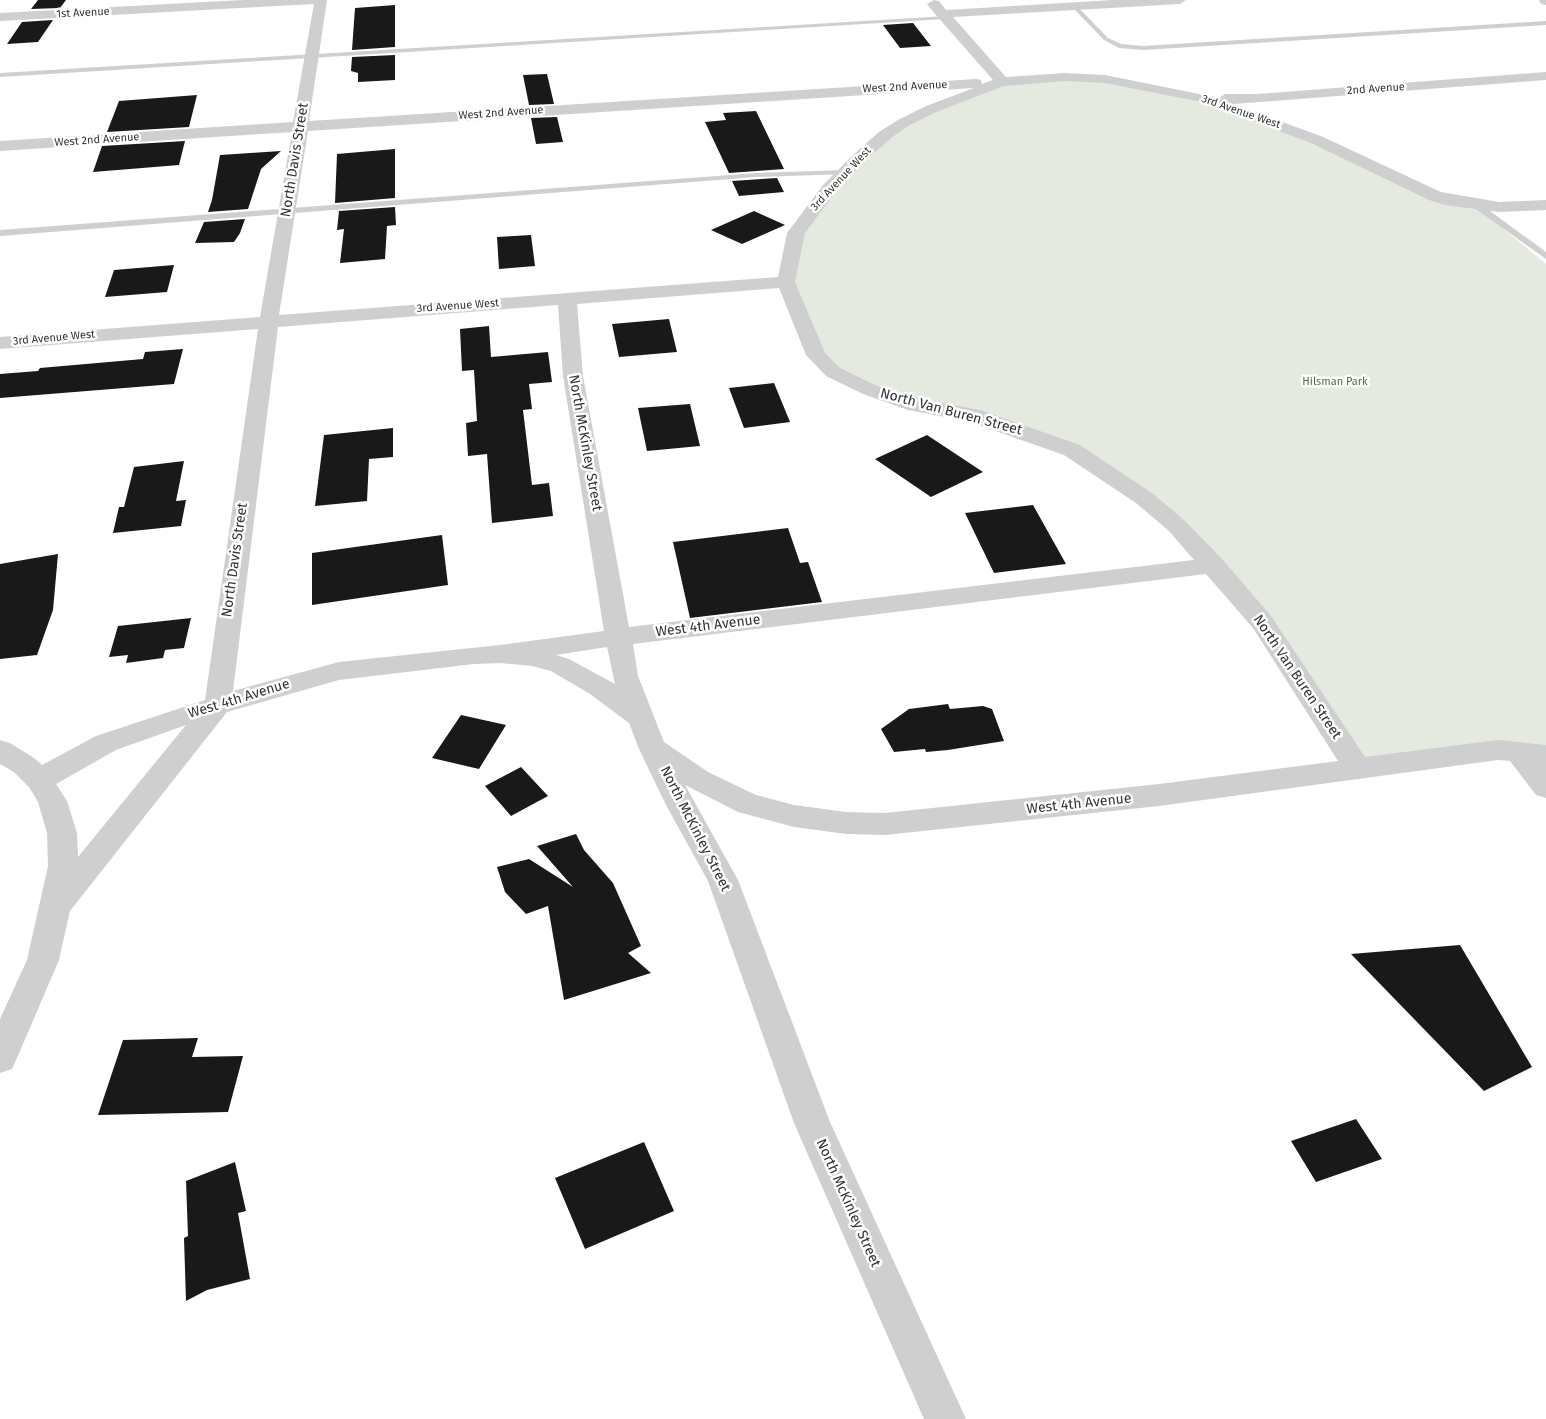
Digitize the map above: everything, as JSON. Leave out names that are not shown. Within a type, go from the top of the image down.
[{"type":"street","name":"1st Avenue","points":[[0,17],[316,0]]},
{"type":"street","name":"North Davis Street","points":[[218,705],[252,440],[321,0]]},
{"type":"street","points":[[931,0],[1002,82]]},
{"type":"street","points":[[944,16],[1180,0]]},
{"type":"street","name":"2nd Avenue","points":[[1206,98],[1257,99],[1546,76]]},
{"type":"street","name":"3rd Avenue West","points":[[0,343],[786,282],[796,233],[812,210],[845,172],[884,135],[931,109],[1002,82],[1065,77],[1105,79],[1206,98],[1317,140],[1434,196],[1476,205],[1546,205]]},
{"type":"street","name":"West 2nd Avenue","points":[[0,146],[1002,82]]},
{"type":"street","name":"North Van Buren Street","points":[[786,282],[816,355],[842,378],[916,405],[972,415],[1072,450],[1108,472],[1144,498],[1177,526],[1214,565],[1262,622],[1357,768]]},
{"type":"street","name":"North McKinley Street","points":[[567,298],[573,376],[625,676],[653,748],[723,880],[812,1124],[945,1419]]},
{"type":"street","name":"West 4th Avenue","points":[[39,780],[106,744],[218,705],[339,672],[500,654],[619,637],[1214,565]]},
{"type":"street","name":"West 4th Avenue","points":[[500,654],[533,657],[560,665],[600,687],[640,718]]},
{"type":"street","points":[[54,907],[218,705]]},
{"type":"street","name":"West 4th Avenue","points":[[653,748],[698,779],[748,804],[794,816],[875,824],[980,815],[1159,795],[1498,750],[1532,754]]},
{"type":"street","points":[[0,750],[24,765],[39,780],[52,801],[62,833],[63,866],[43,960],[0,1058]]},
{"type":"street","points":[[1532,754],[1546,787]]},
{"type":"lane","points":[[1075,6],[1106,39],[1120,46],[1142,48],[1546,23]]},
{"type":"lane","points":[[0,75],[944,16]]},
{"type":"lane","points":[[0,233],[756,176],[845,172]]},
{"type":"lane","points":[[1476,205],[1546,256]]},
{"type":"green space","name":"Hilsman Park","points":[[1105,79],[1195,97],[1316,140],[1434,196],[1476,206],[1546,264],[1546,752],[1359,762],[1267,619],[1109,468],[871,388],[818,355],[788,282],[799,233],[832,189],[905,123],[1002,83]]},
{"type":"building","points":[[38,0],[66,0],[60,8],[31,9]]},
{"type":"building","points":[[395,5],[395,47],[352,50],[355,8]]},
{"type":"building","points":[[53,20],[38,42],[7,44],[22,22]]},
{"type":"building","points":[[913,23],[931,46],[900,48],[883,25]]},
{"type":"building","points":[[395,55],[395,80],[358,82],[358,73],[351,71],[352,57]]},
{"type":"building","points":[[547,74],[554,104],[529,105],[523,75]]},
{"type":"building","points":[[197,95],[189,127],[107,132],[119,101]]},
{"type":"building","points":[[756,111],[784,169],[729,173],[705,122],[726,120],[723,113]]},
{"type":"building","points":[[557,117],[563,142],[536,144],[531,118]]},
{"type":"building","points":[[185,141],[179,165],[93,172],[102,146]]},
{"type":"building","points":[[395,149],[395,198],[335,203],[337,154]]},
{"type":"building","points":[[281,151],[261,169],[248,209],[208,212],[220,155]]},
{"type":"building","points":[[777,178],[784,192],[739,196],[732,181]]},
{"type":"building","points":[[395,207],[396,225],[387,226],[385,259],[340,263],[344,229],[337,230],[339,211]]},
{"type":"building","points":[[754,211],[785,225],[742,244],[711,230]]},
{"type":"building","points":[[245,219],[240,233],[234,242],[195,243],[204,222]]},
{"type":"building","points":[[531,235],[535,266],[499,269],[497,237]]},
{"type":"building","points":[[174,265],[167,292],[105,297],[114,270]]},
{"type":"building","points":[[669,319],[677,352],[619,357],[612,324]]},
{"type":"building","points":[[489,326],[491,357],[548,352],[552,382],[529,384],[532,409],[523,410],[532,485],[549,483],[553,516],[492,523],[487,454],[468,456],[466,423],[477,421],[474,370],[462,371],[460,329]]},
{"type":"building","points":[[183,349],[174,384],[0,398],[0,374],[38,371],[40,368],[143,359],[145,352]]},
{"type":"building","points":[[774,383],[790,422],[744,428],[729,388]]},
{"type":"building","points":[[690,404],[700,446],[647,451],[638,408]]},
{"type":"building","points":[[393,428],[393,457],[369,459],[367,501],[315,506],[324,435]]},
{"type":"building","points":[[927,435],[983,472],[931,497],[875,459]]},
{"type":"building","points":[[184,461],[176,501],[186,500],[181,526],[113,533],[119,507],[124,507],[134,467]]},
{"type":"building","points":[[1033,505],[1066,564],[994,573],[965,513]]},
{"type":"building","points":[[788,528],[800,563],[808,562],[822,602],[690,618],[673,542]]},
{"type":"building","points":[[442,535],[448,585],[312,605],[312,553]]},
{"type":"building","points":[[58,554],[53,610],[37,655],[0,659],[0,564]]},
{"type":"building","points":[[191,618],[184,648],[165,650],[163,658],[126,663],[128,655],[109,657],[118,626]]},
{"type":"building","points":[[948,704],[950,709],[983,706],[992,709],[1004,741],[948,750],[926,752],[925,749],[894,752],[881,729],[909,709]]},
{"type":"building","points":[[461,715],[506,725],[479,769],[432,758]]},
{"type":"building","points":[[521,767],[548,796],[511,816],[485,786]]},
{"type":"building","points":[[576,834],[584,850],[613,883],[641,946],[628,953],[651,973],[564,1000],[548,906],[526,914],[505,892],[497,867],[529,859],[573,887],[537,846]]},
{"type":"building","points":[[1460,945],[1532,1067],[1484,1091],[1351,954]]},
{"type":"building","points":[[198,1038],[192,1057],[243,1056],[228,1112],[98,1115],[123,1040]]},
{"type":"building","points":[[1356,1119],[1382,1159],[1316,1182],[1291,1141]]},
{"type":"building","points":[[644,1142],[674,1211],[585,1249],[555,1178]]},
{"type":"building","points":[[235,1162],[246,1211],[238,1213],[250,1279],[207,1290],[186,1301],[184,1238],[188,1236],[186,1181]]}]
